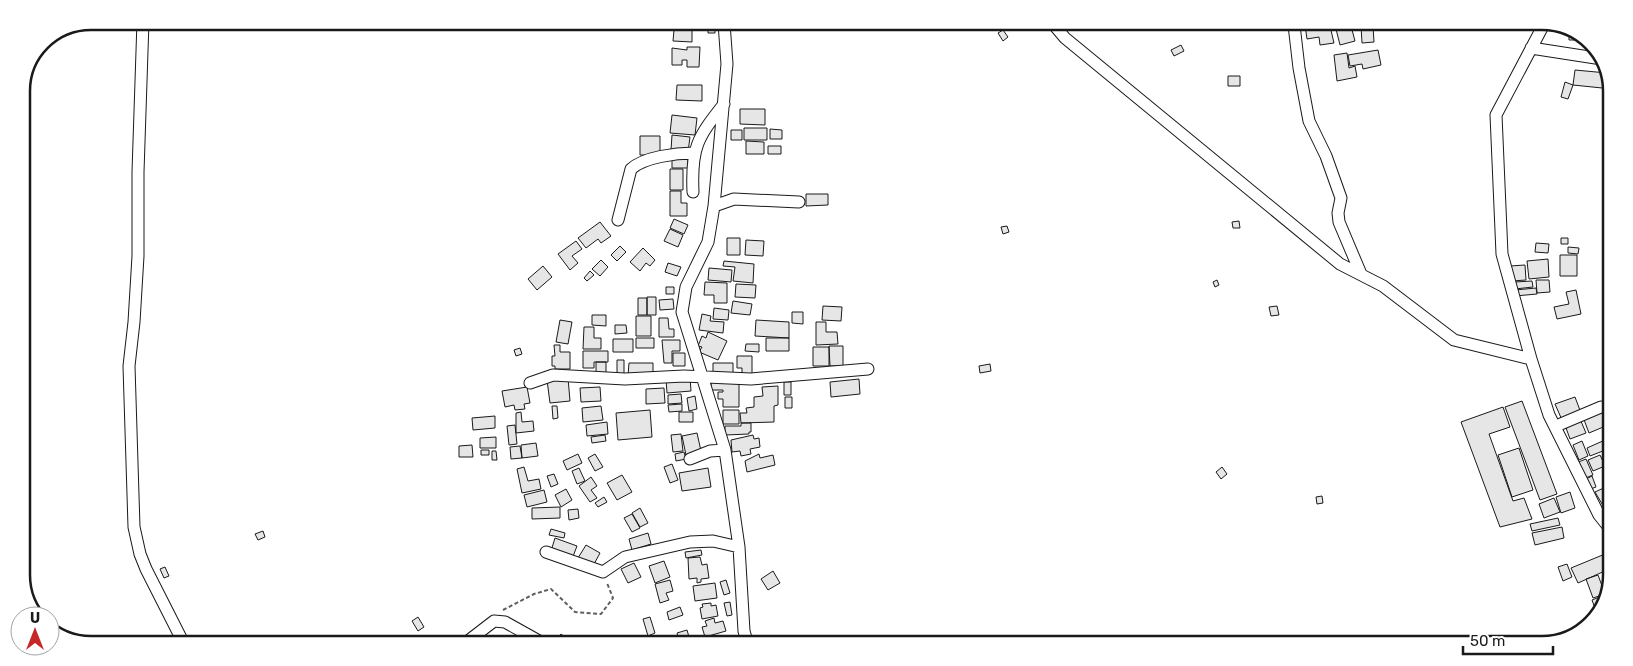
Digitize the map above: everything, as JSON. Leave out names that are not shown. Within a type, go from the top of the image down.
[{"type":"street","points":[[143,30],[138,172],[138,256],[129,366],[134,527],[146,570],[180,636]]},
{"type":"street","points":[[724,30],[727,64],[714,206],[708,242],[686,287],[682,312],[725,450],[739,547],[745,636]]},
{"type":"street","points":[[1058,30],[1065,38],[1340,264],[1383,286],[1454,340],[1531,359]]},
{"type":"street","points":[[1294,30],[1299,68],[1309,121],[1326,156],[1341,198],[1338,213],[1339,222],[1361,274]]},
{"type":"street","points":[[1541,30],[1496,115],[1502,254],[1531,359],[1550,415],[1603,520]]},
{"type":"street","points":[[1531,48],[1593,58]]},
{"type":"street","points":[[693,192],[694,153],[699,137],[724,104]]},
{"type":"street","points":[[618,220],[628,174],[631,169],[637,164],[665,155],[694,153]]},
{"type":"street","points":[[714,206],[734,199],[799,202]]},
{"type":"street","points":[[530,383],[561,375],[625,379],[702,376],[760,378],[868,369]]},
{"type":"street","points":[[1556,426],[1601,407]]},
{"type":"street","points":[[690,459],[710,451],[725,450]]},
{"type":"street","points":[[546,552],[603,572],[625,556],[690,542],[713,541],[739,547]]},
{"type":"street","points":[[474,636],[494,621],[505,622],[530,636]]},
{"type":"path","points":[[499,612],[534,594],[551,589],[575,612],[601,614],[613,598],[603,572]]},
{"type":"building","points":[[674,30],[692,30],[692,42],[673,41]]},
{"type":"building","points":[[708,30],[715,30],[715,33],[708,33]]},
{"type":"building","points":[[1003,30],[1008,37],[1003,41],[998,33]]},
{"type":"building","points":[[1306,30],[1331,30],[1334,43],[1320,45],[1319,37],[1307,39]]},
{"type":"building","points":[[1336,30],[1352,30],[1355,41],[1340,45]]},
{"type":"building","points":[[1361,30],[1373,30],[1374,42],[1362,43]]},
{"type":"building","points":[[1181,45],[1184,51],[1174,56],[1171,50]]},
{"type":"building","points":[[687,47],[700,47],[699,67],[687,67],[687,60],[682,60],[682,65],[672,65],[672,48],[687,50]]},
{"type":"building","points":[[1378,50],[1381,65],[1363,69],[1362,64],[1350,66],[1348,55]]},
{"type":"building","points":[[1347,53],[1349,68],[1355,66],[1357,77],[1337,81],[1334,55]]},
{"type":"building","points":[[1575,70],[1600,72],[1603,88],[1573,85]]},
{"type":"building","points":[[1228,76],[1240,76],[1240,86],[1228,86]]},
{"type":"building","points":[[1565,82],[1573,85],[1568,99],[1561,97]]},
{"type":"building","points":[[677,85],[702,85],[702,101],[676,100]]},
{"type":"building","points":[[740,109],[765,109],[765,125],[740,124]]},
{"type":"building","points":[[672,115],[697,118],[695,135],[670,133]]},
{"type":"building","points":[[744,128],[767,128],[767,140],[744,140]]},
{"type":"building","points":[[770,129],[782,130],[782,139],[770,139]]},
{"type":"building","points":[[731,130],[742,130],[742,140],[731,140]]},
{"type":"building","points":[[672,135],[690,137],[688,152],[671,150]]},
{"type":"building","points":[[640,136],[660,136],[660,155],[640,155]]},
{"type":"building","points":[[746,141],[764,142],[764,154],[746,154]]},
{"type":"building","points":[[768,146],[781,146],[781,154],[768,154]]},
{"type":"building","points":[[672,158],[688,158],[688,168],[672,168]]},
{"type":"building","points":[[670,169],[683,169],[683,190],[670,190]]},
{"type":"building","points":[[670,191],[681,191],[681,203],[687,203],[687,216],[670,216]]},
{"type":"building","points":[[806,194],[828,194],[828,205],[806,206]]},
{"type":"building","points":[[674,219],[688,225],[684,234],[670,228]]},
{"type":"building","points":[[1239,221],[1240,228],[1233,228],[1232,222]]},
{"type":"building","points":[[600,222],[611,236],[601,243],[598,239],[586,248],[578,238]]},
{"type":"building","points":[[1007,226],[1009,232],[1003,234],[1001,227]]},
{"type":"building","points":[[670,229],[683,235],[678,247],[664,241]]},
{"type":"building","points":[[727,238],[740,238],[740,255],[727,255]]},
{"type":"building","points":[[1561,238],[1568,238],[1568,244],[1561,244]]},
{"type":"building","points":[[746,240],[764,241],[763,256],[745,255]]},
{"type":"building","points":[[576,241],[582,249],[572,256],[578,263],[570,270],[558,254]]},
{"type":"building","points":[[1536,243],[1549,244],[1548,253],[1535,252]]},
{"type":"building","points":[[620,246],[626,252],[617,261],[611,255]]},
{"type":"building","points":[[1568,247],[1579,248],[1578,254],[1568,253]]},
{"type":"building","points":[[643,248],[655,260],[650,266],[646,263],[640,271],[630,262]]},
{"type":"building","points":[[1560,255],[1577,255],[1577,276],[1560,276]]},
{"type":"building","points":[[1548,259],[1549,277],[1529,279],[1527,261]]},
{"type":"building","points":[[601,260],[608,267],[600,276],[592,269]]},
{"type":"building","points":[[724,261],[754,264],[753,283],[733,281],[735,267],[723,266]]},
{"type":"building","points":[[668,263],[681,267],[677,276],[665,272]]},
{"type":"building","points":[[1525,265],[1526,280],[1512,281],[1510,266]]},
{"type":"building","points":[[543,266],[552,277],[537,290],[528,279]]},
{"type":"building","points":[[709,268],[732,270],[731,282],[708,280]]},
{"type":"building","points":[[590,271],[594,275],[587,281],[584,278]]},
{"type":"building","points":[[1217,280],[1219,285],[1215,287],[1213,282]]},
{"type":"building","points":[[1536,280],[1549,280],[1550,292],[1537,293]]},
{"type":"building","points":[[1532,281],[1533,287],[1515,289],[1515,282]]},
{"type":"building","points":[[705,282],[727,283],[727,303],[714,303],[714,295],[704,295]]},
{"type":"building","points":[[736,284],[756,285],[755,298],[735,297]]},
{"type":"building","points":[[666,287],[674,287],[674,294],[666,294]]},
{"type":"building","points":[[1536,288],[1537,294],[1515,296],[1515,290]]},
{"type":"building","points":[[1576,290],[1581,314],[1557,319],[1554,307],[1569,304],[1566,292]]},
{"type":"building","points":[[647,297],[656,297],[656,315],[647,315]]},
{"type":"building","points":[[638,298],[647,298],[647,315],[638,315]]},
{"type":"building","points":[[673,299],[674,309],[660,310],[659,300]]},
{"type":"building","points":[[733,301],[752,304],[750,315],[731,313]]},
{"type":"building","points":[[823,306],[842,307],[841,321],[822,320]]},
{"type":"building","points":[[1277,306],[1279,315],[1271,316],[1269,307]]},
{"type":"building","points":[[714,308],[729,310],[728,320],[713,319]]},
{"type":"building","points":[[792,312],[803,312],[803,324],[792,323]]},
{"type":"building","points":[[702,314],[711,316],[710,321],[724,322],[723,333],[699,330]]},
{"type":"building","points":[[592,315],[606,315],[606,326],[592,325]]},
{"type":"building","points":[[636,316],[651,316],[651,336],[636,336]]},
{"type":"building","points":[[659,318],[668,318],[669,329],[674,329],[674,337],[659,337]]},
{"type":"building","points":[[560,320],[572,322],[568,344],[556,342]]},
{"type":"building","points":[[756,320],[789,322],[789,338],[755,336]]},
{"type":"building","points":[[816,322],[826,322],[826,332],[837,332],[838,344],[816,345]]},
{"type":"building","points":[[615,325],[626,325],[627,333],[615,334]]},
{"type":"building","points":[[584,327],[594,327],[594,338],[601,338],[601,349],[583,349]]},
{"type":"building","points":[[708,332],[727,341],[718,360],[699,352],[702,347],[698,346],[702,336],[706,338]]},
{"type":"building","points":[[636,338],[654,338],[654,348],[636,348]]},
{"type":"building","points":[[766,338],[789,338],[789,351],[766,351]]},
{"type":"building","points":[[613,339],[633,339],[633,352],[613,352]]},
{"type":"building","points":[[662,340],[680,340],[680,351],[672,351],[672,363],[664,363]]},
{"type":"building","points":[[746,344],[759,344],[759,352],[745,351]]},
{"type":"building","points":[[554,345],[560,345],[560,352],[570,352],[570,369],[555,369],[555,366],[552,366],[552,356],[555,356]]},
{"type":"building","points":[[829,346],[843,346],[843,366],[830,366]]},
{"type":"building","points":[[813,347],[829,347],[829,366],[813,366]]},
{"type":"building","points":[[520,348],[522,354],[516,356],[514,350]]},
{"type":"building","points":[[583,351],[608,351],[608,362],[594,362],[594,368],[583,368]]},
{"type":"building","points":[[673,353],[685,353],[685,366],[673,366]]},
{"type":"building","points":[[737,356],[752,356],[752,377],[742,377],[742,368],[737,368]]},
{"type":"building","points":[[617,360],[624,360],[624,376],[617,376]]},
{"type":"building","points":[[596,362],[606,362],[606,373],[596,373]]},
{"type":"building","points":[[629,363],[653,363],[653,376],[628,376]]},
{"type":"building","points":[[713,363],[733,363],[733,377],[713,377]]},
{"type":"building","points":[[990,364],[991,371],[980,373],[979,366]]},
{"type":"building","points":[[690,377],[691,391],[667,393],[666,379]]},
{"type":"building","points":[[568,378],[570,401],[550,403],[547,380]]},
{"type":"building","points":[[859,379],[860,394],[831,397],[830,382]]},
{"type":"building","points":[[711,380],[739,380],[739,407],[723,407],[723,399],[718,399],[718,392],[723,392],[723,390],[711,390]]},
{"type":"building","points":[[784,382],[791,382],[791,395],[784,395]]},
{"type":"building","points":[[778,386],[778,405],[774,406],[774,422],[741,423],[740,413],[747,413],[746,408],[754,407],[754,397],[763,396],[762,387]]},
{"type":"building","points":[[527,387],[530,403],[524,404],[525,409],[515,410],[514,405],[505,407],[502,391]]},
{"type":"building","points":[[600,387],[601,401],[581,402],[580,388]]},
{"type":"building","points":[[664,388],[665,403],[646,404],[646,389]]},
{"type":"building","points":[[681,394],[682,403],[668,404],[668,395]]},
{"type":"building","points":[[695,396],[697,409],[689,411],[687,398]]},
{"type":"building","points":[[785,397],[792,397],[792,408],[785,408]]},
{"type":"building","points":[[1575,397],[1581,413],[1562,420],[1555,404]]},
{"type":"building","points":[[1522,401],[1557,494],[1540,500],[1505,407]]},
{"type":"building","points":[[682,404],[682,411],[669,412],[668,405]]},
{"type":"building","points":[[552,406],[557,406],[558,418],[553,419]]},
{"type":"building","points":[[601,406],[603,420],[583,422],[582,408]]},
{"type":"building","points":[[1503,407],[1510,427],[1489,434],[1513,501],[1524,498],[1532,519],[1500,527],[1461,422]]},
{"type":"building","points":[[1603,409],[1603,427],[1589,433],[1583,417]]},
{"type":"building","points":[[650,410],[652,437],[618,440],[616,413]]},
{"type":"building","points":[[723,410],[739,410],[739,424],[723,424]]},
{"type":"building","points":[[521,412],[522,422],[533,421],[534,431],[516,433],[516,413]]},
{"type":"building","points":[[679,412],[693,412],[693,422],[679,422]]},
{"type":"building","points":[[495,416],[495,428],[473,430],[472,418]]},
{"type":"building","points":[[1580,419],[1586,433],[1570,439],[1565,425]]},
{"type":"building","points":[[607,422],[608,434],[587,436],[586,425]]},
{"type":"building","points":[[741,423],[751,423],[751,432],[749,434],[725,435],[725,426],[741,426]]},
{"type":"building","points":[[515,425],[517,444],[509,445],[507,426]]},
{"type":"building","points":[[697,433],[701,451],[686,455],[682,436]]},
{"type":"building","points":[[681,434],[683,451],[673,452],[671,435]]},
{"type":"building","points":[[605,435],[606,441],[592,443],[591,437]]},
{"type":"building","points":[[753,435],[754,439],[759,438],[760,447],[750,449],[751,454],[741,456],[740,451],[732,452],[731,440]]},
{"type":"building","points":[[496,437],[496,448],[480,448],[480,438]]},
{"type":"building","points":[[1582,441],[1588,456],[1579,460],[1573,445]]},
{"type":"building","points":[[1603,441],[1603,451],[1590,456],[1587,448]]},
{"type":"building","points":[[536,443],[538,456],[522,458],[521,445]]},
{"type":"building","points":[[472,445],[473,457],[459,457],[459,446]]},
{"type":"building","points":[[520,446],[522,458],[511,459],[510,447]]},
{"type":"building","points":[[1519,448],[1533,490],[1512,497],[1498,455]]},
{"type":"building","points":[[481,450],[489,450],[489,455],[481,455]]},
{"type":"building","points":[[492,451],[496,451],[497,460],[492,460]]},
{"type":"building","points":[[684,452],[686,459],[676,461],[675,454]]},
{"type":"building","points":[[578,454],[582,463],[567,470],[563,461]]},
{"type":"building","points":[[595,454],[603,467],[595,471],[588,458]]},
{"type":"building","points":[[759,454],[760,458],[773,455],[775,465],[747,472],[745,461]]},
{"type":"building","points":[[1600,455],[1603,467],[1593,471],[1588,460]]},
{"type":"building","points":[[1586,459],[1593,475],[1583,479],[1576,463]]},
{"type":"building","points":[[672,464],[678,480],[670,483],[664,467]]},
{"type":"building","points":[[524,467],[528,481],[539,479],[541,489],[522,493],[517,469]]},
{"type":"building","points":[[1222,467],[1227,474],[1221,479],[1216,472]]},
{"type":"building","points":[[579,468],[585,481],[577,484],[572,471]]},
{"type":"building","points":[[708,468],[711,487],[682,491],[679,473]]},
{"type":"building","points":[[554,474],[558,484],[551,487],[547,476]]},
{"type":"building","points":[[622,475],[632,492],[617,500],[607,483]]},
{"type":"building","points":[[1592,476],[1596,487],[1588,490],[1584,480]]},
{"type":"building","points":[[591,477],[597,486],[591,490],[597,498],[590,502],[579,486]]},
{"type":"building","points":[[1603,488],[1603,506],[1595,492]]},
{"type":"building","points":[[566,489],[572,500],[561,507],[555,495]]},
{"type":"building","points":[[544,490],[547,502],[527,507],[524,495]]},
{"type":"building","points":[[1570,492],[1575,508],[1561,513],[1556,497]]},
{"type":"building","points":[[1322,496],[1323,503],[1317,504],[1316,497]]},
{"type":"building","points":[[604,497],[607,502],[598,507],[595,503]]},
{"type":"building","points":[[1554,498],[1560,512],[1544,518],[1539,504]]},
{"type":"building","points":[[560,507],[560,518],[532,519],[532,508]]},
{"type":"building","points":[[640,508],[648,523],[640,527],[632,513]]},
{"type":"building","points":[[578,509],[579,518],[569,520],[568,510]]},
{"type":"building","points":[[632,514],[640,528],[632,532],[624,518]]},
{"type":"building","points":[[1558,518],[1560,525],[1532,531],[1530,524]]},
{"type":"building","points":[[1562,527],[1564,538],[1535,545],[1532,533]]},
{"type":"building","points":[[551,529],[565,533],[564,538],[549,535]]},
{"type":"building","points":[[263,531],[265,537],[258,540],[255,534]]},
{"type":"building","points":[[648,533],[651,544],[632,550],[629,539]]},
{"type":"building","points":[[555,538],[577,546],[572,559],[551,551]]},
{"type":"building","points":[[586,545],[600,553],[593,566],[578,558]]},
{"type":"building","points":[[701,550],[702,555],[686,558],[685,552]]},
{"type":"building","points":[[1603,555],[1603,572],[1578,583],[1571,568]]},
{"type":"building","points":[[700,557],[702,565],[707,564],[709,578],[701,579],[701,582],[697,583],[697,578],[689,579],[688,558]]},
{"type":"building","points":[[664,561],[670,577],[655,583],[649,566]]},
{"type":"building","points":[[634,563],[641,577],[628,583],[621,569]]},
{"type":"building","points":[[1567,564],[1572,577],[1563,581],[1558,567]]},
{"type":"building","points":[[165,567],[169,576],[164,578],[160,569]]},
{"type":"building","points":[[773,571],[780,583],[768,590],[761,579]]},
{"type":"building","points":[[1598,575],[1602,586],[1600,596],[1593,598],[1586,579]]},
{"type":"building","points":[[670,580],[673,591],[666,593],[669,600],[660,603],[655,584]]},
{"type":"building","points":[[726,580],[730,593],[724,595],[720,582]]},
{"type":"building","points":[[715,583],[717,598],[695,601],[693,586]]},
{"type":"building","points":[[1599,597],[1594,606],[1592,600]]},
{"type":"building","points":[[730,602],[732,615],[727,616],[724,603]]},
{"type":"building","points":[[711,603],[711,606],[716,605],[718,616],[702,619],[700,608],[703,607],[702,604]]},
{"type":"building","points":[[680,607],[683,615],[669,620],[667,612]]},
{"type":"building","points":[[418,617],[424,627],[418,631],[412,621]]},
{"type":"building","points":[[650,617],[655,633],[648,636],[643,619]]},
{"type":"building","points":[[714,618],[715,623],[723,621],[726,631],[705,636],[702,627],[707,626],[705,621]]},
{"type":"building","points":[[687,630],[689,636],[678,636],[677,633]]}]
